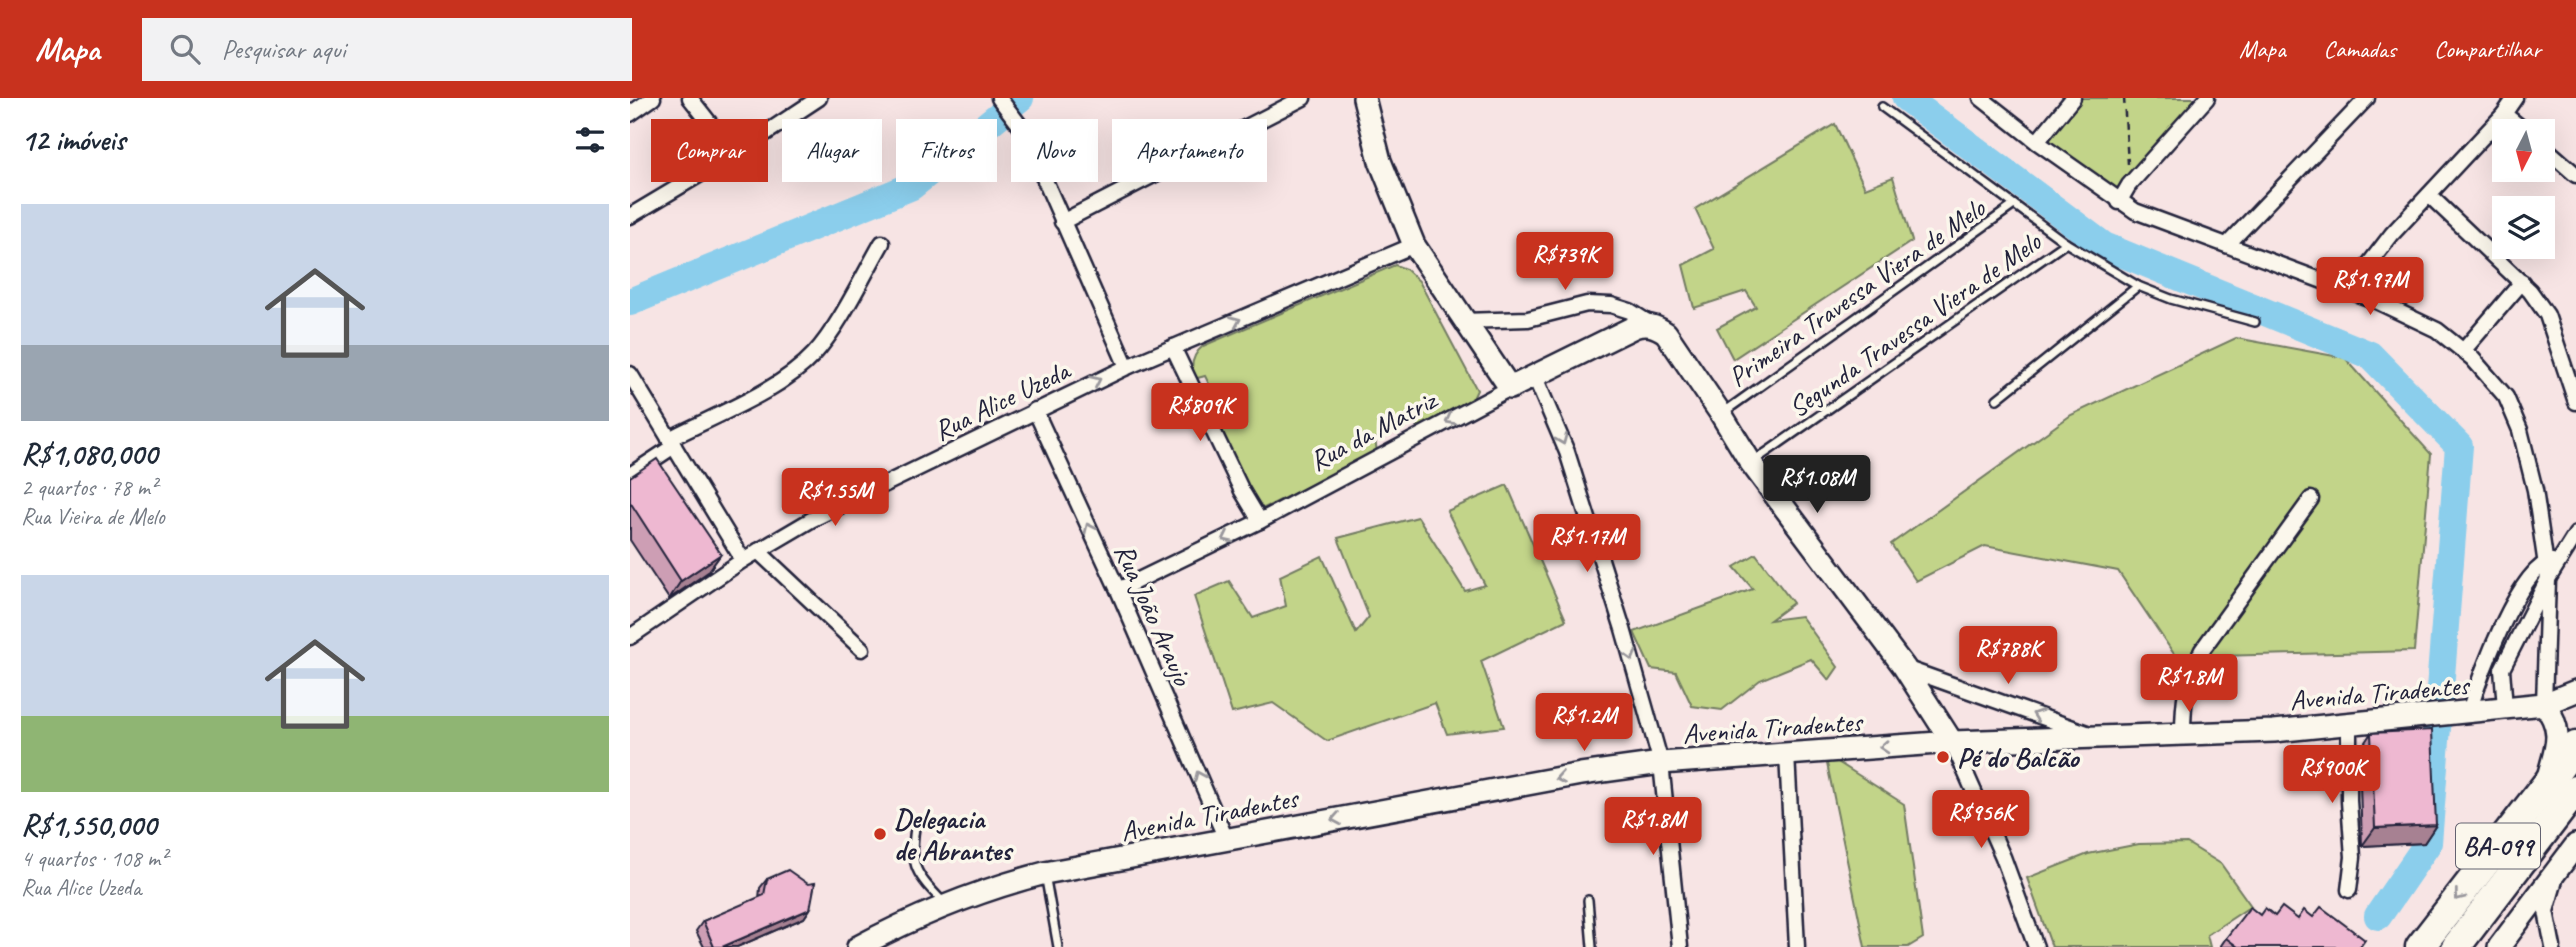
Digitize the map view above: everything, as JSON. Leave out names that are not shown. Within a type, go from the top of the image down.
[{"type":"highway","name":"BA-099","points":[[2420,947],[2576,746]]},
{"type":"highway","name":"BA-099","points":[[2456,947],[2576,790]]},
{"type":"street","points":[[630,114],[653,98]]},
{"type":"street","points":[[690,98],[706,119]]},
{"type":"street","points":[[768,132],[819,98]]},
{"type":"street","points":[[1062,222],[1303,98]]},
{"type":"street","points":[[1364,98],[1380,161],[1414,246],[1510,388]]},
{"type":"street","points":[[1982,98],[2119,202],[2135,211],[2349,290],[2437,330],[2463,351],[2503,393],[2514,414],[2552,561],[2548,579],[2544,704],[2555,718],[2557,728],[2556,747],[2546,783]]},
{"type":"street","points":[[2037,142],[2073,98]]},
{"type":"street","points":[[2119,202],[2129,185],[2207,98]]},
{"type":"street","points":[[2227,245],[2367,98]]},
{"type":"street","points":[[2349,290],[2392,234],[2504,114],[2515,98]]},
{"type":"street","points":[[1001,101],[1021,127],[1126,367]]},
{"type":"street","points":[[2504,114],[2510,119]]},
{"type":"street","points":[[2555,157],[2576,175]]},
{"type":"street","points":[[630,216],[687,182]]},
{"type":"street","points":[[2429,195],[2522,282],[2547,315],[2576,402]]},
{"type":"street","points":[[630,475],[672,442],[760,393],[812,357],[828,336],[882,243]]},
{"type":"street","name":"Rua Alice Uzeda","points":[[630,637],[743,560],[811,520],[1126,367],[1414,246]]},
{"type":"street","points":[[2463,351],[2522,282]]},
{"type":"street","points":[[1463,321],[1528,319],[1587,304],[1611,305],[1630,311],[1672,338],[1751,463],[1903,667],[1952,742],[2003,857],[2036,947]]},
{"type":"street","name":"Rua da Matriz","points":[[1118,590],[1260,521],[1510,388],[1634,327],[1653,326]]},
{"type":"street","points":[[1173,347],[1242,491],[1260,521]]},
{"type":"street","points":[[630,374],[743,560]]},
{"type":"street","points":[[1535,377],[1567,452],[1623,629],[1661,763],[1680,947]]},
{"type":"street","name":"Rua João Araujo","points":[[1035,410],[1118,590],[1226,839]]},
{"type":"street","points":[[2183,736],[2183,697],[2202,650],[2311,499]]},
{"type":"street","points":[[2462,713],[2524,584],[2552,561],[2576,534]]},
{"type":"street","points":[[758,551],[862,649]]},
{"type":"street","points":[[2505,708],[2501,669],[2548,579]]},
{"type":"street","points":[[2502,627],[2516,637]]},
{"type":"street","points":[[1903,667],[2101,738]]},
{"type":"street","name":"Avenida Tiradentes","points":[[866,945],[947,906],[1045,873],[1581,774],[1661,763],[1952,742],[2183,736],[2349,724],[2544,704],[2576,691]]},
{"type":"street","points":[[2349,724],[2349,801],[2353,857],[2350,890]]},
{"type":"street","points":[[1787,754],[1797,947]]},
{"type":"street","points":[[2499,947],[2576,845]]},
{"type":"street","points":[[2553,947],[2546,911],[2558,870]]},
{"type":"lane","points":[[1882,107],[2067,243],[2138,286],[2171,299],[2255,322]]},
{"type":"lane","name":"Primeira Travessa Viera de Melo","points":[[1721,414],[2014,205]]},
{"type":"lane","name":"Segunda Travessa Viera de Melo","points":[[1751,463],[2067,243]]},
{"type":"lane","points":[[1997,399],[2138,286]]},
{"type":"lane","points":[[915,828],[912,858],[916,870],[947,906]]},
{"type":"lane","points":[[1045,873],[1058,947]]},
{"type":"lane","points":[[1588,900],[1592,947]]},
{"type":"path","points":[[2124,98],[2129,185]]},
{"type":"green space","points":[[2073,98],[2211,98],[2118,203],[2038,143]]},
{"type":"green space","points":[[1835,124],[1865,188],[1893,177],[1912,241],[1733,359],[1717,328],[1756,307],[1746,291],[1694,308],[1683,265],[1714,249],[1695,209]]},
{"type":"green space","points":[[1395,265],[1406,269],[1419,281],[1477,390],[1470,405],[1422,431],[1413,420],[1375,439],[1377,452],[1258,511],[1215,425],[1225,416],[1205,376],[1194,379],[1192,365],[1196,353],[1203,346]]},
{"type":"green space","points":[[2236,338],[2345,358],[2431,454],[2414,651],[2176,657],[2118,571],[1985,546],[1916,581],[1891,544],[2071,415]]},
{"type":"green space","points":[[1507,485],[1566,620],[1481,661],[1504,727],[1447,734],[1435,703],[1327,741],[1273,703],[1232,713],[1194,596],[1229,581],[1253,618],[1286,606],[1280,576],[1322,556],[1356,633],[1369,617],[1338,538],[1418,517],[1465,591],[1485,585],[1447,511]]},
{"type":"green space","points":[[1756,554],[1793,603],[1770,620],[1801,616],[1838,667],[1829,680],[1811,659],[1760,680],[1722,710],[1692,706],[1676,672],[1651,669],[1634,632],[1753,589],[1734,567]]},
{"type":"green space","points":[[1825,754],[1904,804],[1923,938],[1908,947],[1865,947]]},
{"type":"green space","points":[[2187,843],[2221,864],[2251,906],[2207,935],[2210,947],[2052,947],[2027,878],[2088,854],[2139,844]]},
{"type":"building","points":[[657,459],[721,554],[681,581],[630,502],[630,477]]},
{"type":"building","points":[[2432,730],[2436,825],[2375,828],[2371,733]]},
{"type":"building","points":[[788,870],[808,884],[815,883],[810,909],[722,947],[714,947],[703,921],[764,895],[767,879]]},
{"type":"building","points":[[2250,907],[2260,915],[2265,908],[2275,916],[2282,907],[2298,919],[2304,910],[2313,917],[2321,907],[2365,940],[2360,947],[2238,947],[2226,938]]},
{"type":"waterway","points":[[630,302],[912,186],[1020,98]]},
{"type":"waterway","points":[[1906,98],[2104,246],[2370,355],[2459,446],[2428,843],[2378,916]]},
{"type":"place","name":"Pé do Balcão","points":[[1943,757]]},
{"type":"place","name":"Delegacia de Abrantes","points":[[880,834]]}]
